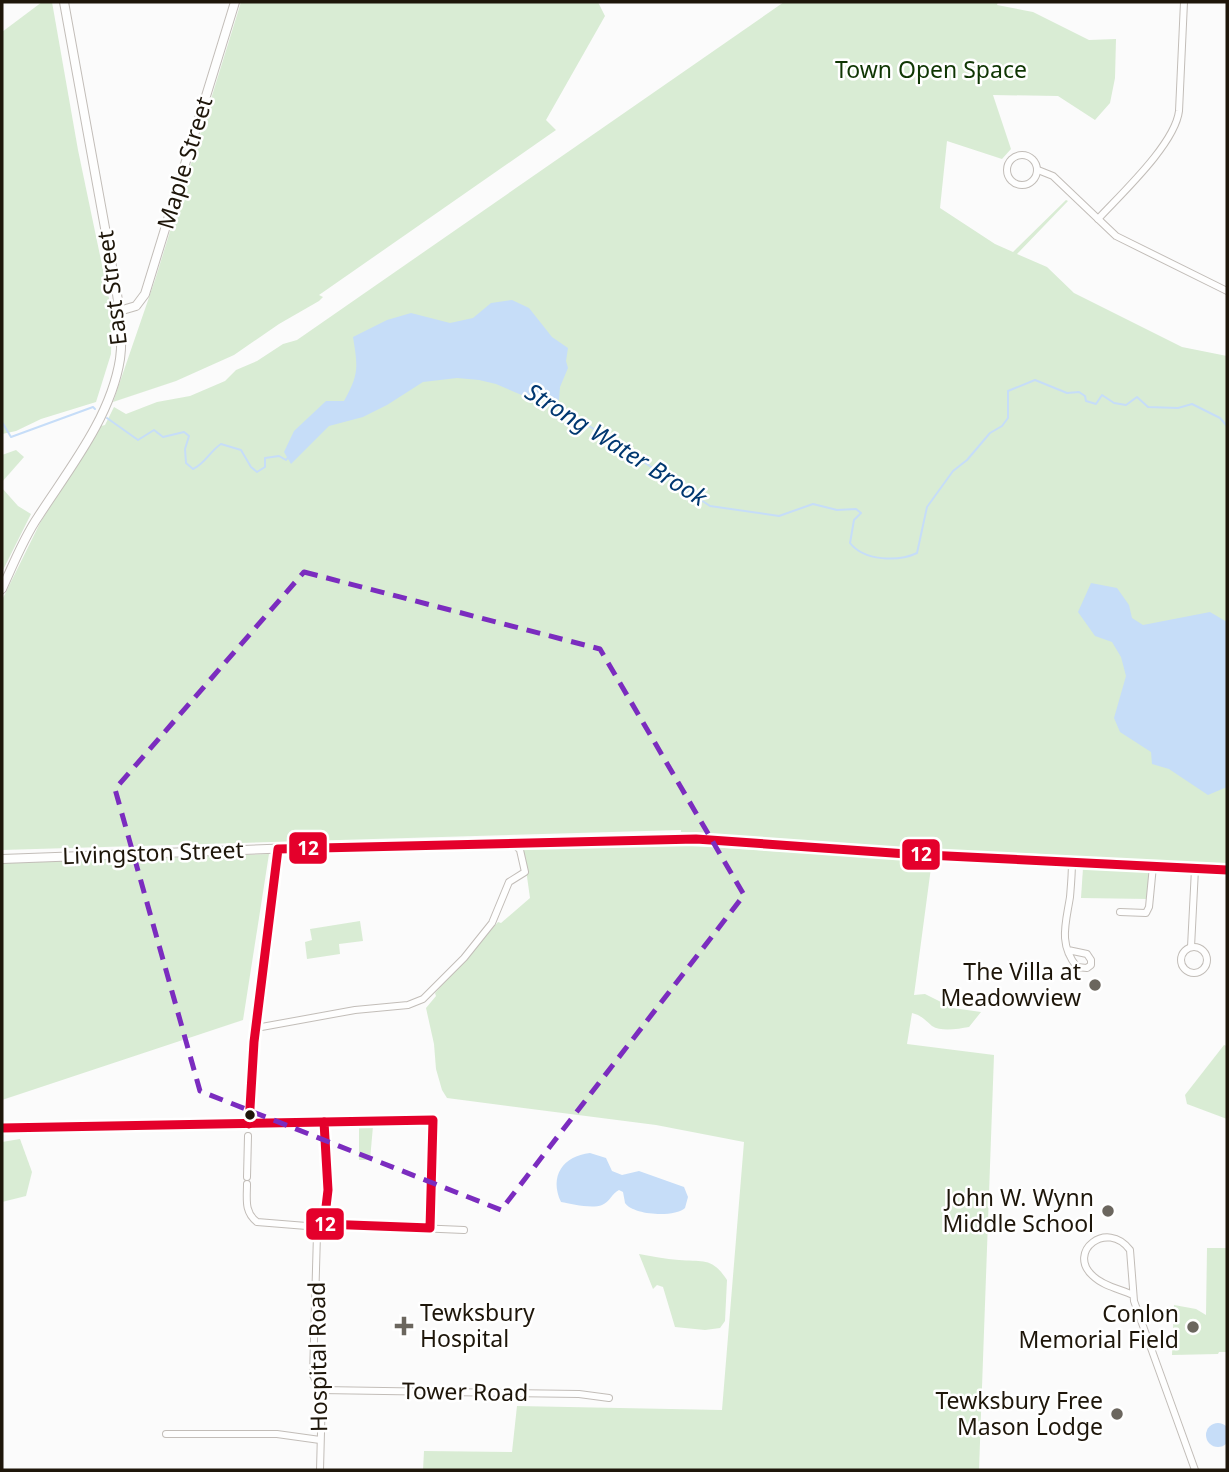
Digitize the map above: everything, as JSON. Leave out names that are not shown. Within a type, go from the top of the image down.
[{"type":"street","name":"East Street","points":[[2,589],[36,519],[77,458],[103,409],[120,360],[119,311],[64,2]]},
{"type":"street","name":"Maple Street","points":[[119,311],[140,303],[145,294],[235,2]]},
{"type":"street","points":[[1098,219],[1174,130],[1179,111],[1184,2]]},
{"type":"street","points":[[1038,170],[1031,182],[1020,184],[1010,179],[1007,168],[1012,159],[1022,155],[1034,160],[1038,170],[1053,176],[1116,236],[1227,291]]},
{"type":"street","name":"Livingston Street","points":[[2,859],[700,839],[860,851],[1227,870]]},
{"type":"street","points":[[256,1028],[355,1010],[408,1005],[423,999],[464,957],[492,923],[509,882],[525,872],[520,850],[514,844]]},
{"type":"street","points":[[249,1124],[256,1028],[278,849]]},
{"type":"street","points":[[1068,950],[1064,926],[1070,897],[1072,862]]},
{"type":"street","points":[[1120,912],[1146,913],[1153,866]]},
{"type":"street","points":[[1191,947],[1195,869]]},
{"type":"street","points":[[1191,947],[1203,950],[1207,958],[1204,969],[1196,974],[1187,972],[1180,960],[1183,951],[1191,947]]},
{"type":"street","points":[[2,1128],[433,1120],[430,1228]]},
{"type":"street","name":"Hospital Road","points":[[320,1470],[321,1390],[313,1375],[321,1226],[327,1217],[324,1122]]},
{"type":"street","points":[[248,1136],[246,1207],[249,1215],[257,1222],[464,1230]]},
{"type":"street","points":[[1133,1295],[1104,1284],[1086,1268],[1084,1256],[1088,1246],[1095,1240],[1111,1237],[1125,1243],[1130,1250],[1133,1295],[1195,1470]]},
{"type":"street","name":"Tower Road","points":[[321,1390],[567,1394],[609,1398]]},
{"type":"street","points":[[166,1434],[277,1434],[320,1440]]},
{"type":"highlighted area","points":[[304,572],[600,649],[744,895],[501,1210],[200,1091],[115,789]]},
{"type":"green space","points":[[42,2],[52,2],[78,150],[112,313],[111,354],[96,402],[2,434],[2,32]]},
{"type":"green space","points":[[241,2],[598,2],[605,16],[546,120],[556,130],[319,295],[323,297],[319,301],[234,355],[176,381],[113,402],[155,280]]},
{"type":"green space","name":"Town Open Space","points":[[784,2],[998,2],[997,5],[1033,12],[1089,40],[1116,39],[1115,78],[1110,103],[1095,120],[1058,96],[993,95],[1011,149],[1002,159],[947,141],[940,208],[995,244],[1013,252],[1068,201],[1017,254],[1047,267],[1074,293],[1182,347],[1227,356],[1227,865],[1022,853],[1017,856],[979,855],[681,830],[2,850],[2,600],[40,523],[114,407],[126,414],[157,402],[190,396],[225,381],[236,370],[257,361],[283,344],[297,340]]},
{"type":"green space","points":[[16,450],[24,457],[2,482],[2,455]]},
{"type":"green space","points":[[2,488],[18,506],[31,514],[2,572]]},
{"type":"green space","points":[[676,845],[787,852],[787,849],[932,860],[914,995],[925,994],[953,1008],[981,1012],[969,1027],[950,1030],[936,1028],[912,1013],[907,1044],[994,1055],[979,1470],[423,1470],[424,1451],[512,1452],[517,1406],[722,1410],[744,1142],[656,1125],[447,1098],[436,1069],[426,1008],[436,996],[435,993],[498,922],[501,923],[530,898],[523,848]]},
{"type":"green space","points":[[269,854],[243,1020],[2,1100],[2,863]]},
{"type":"green space","points":[[1083,868],[1149,871],[1148,899],[1081,898]]},
{"type":"green space","points":[[360,921],[363,941],[339,944],[340,954],[307,959],[305,942],[312,940],[310,929]]},
{"type":"green space","points":[[1224,1045],[1227,1046],[1227,1119],[1187,1104],[1185,1095]]},
{"type":"green space","points":[[373,1126],[370,1160],[359,1160],[359,1127]]},
{"type":"green space","points":[[20,1139],[32,1172],[26,1196],[2,1202],[2,1142]]},
{"type":"green space","points":[[1207,1248],[1227,1248],[1227,1352],[1172,1355],[1174,1305],[1196,1309],[1206,1315]]},
{"type":"green space","points":[[639,1254],[701,1261],[717,1267],[727,1280],[725,1321],[720,1328],[705,1330],[675,1327],[663,1287],[657,1285],[653,1289]]},
{"type":"water","points":[[512,300],[529,308],[552,337],[568,348],[568,368],[560,387],[559,400],[531,399],[479,380],[457,378],[423,382],[363,417],[329,426],[291,464],[284,452],[294,431],[326,401],[344,401],[349,392],[356,370],[353,337],[387,320],[411,313],[450,323],[473,318],[491,303]]},
{"type":"water","points":[[1091,583],[1117,588],[1129,605],[1132,618],[1143,625],[1210,612],[1227,622],[1227,787],[1208,795],[1169,769],[1152,764],[1151,752],[1120,732],[1114,718],[1126,676],[1121,657],[1112,642],[1095,636],[1078,612]]},
{"type":"water","points":[[590,1153],[606,1158],[612,1171],[622,1175],[639,1171],[684,1187],[688,1197],[685,1208],[663,1214],[636,1210],[625,1203],[623,1192],[619,1190],[605,1204],[598,1206],[561,1202],[557,1184],[561,1169],[572,1158]]},
{"type":"water","points":[[1218,1423],[1226,1427],[1230,1435],[1226,1443],[1218,1447],[1210,1443],[1206,1435],[1210,1427]]},
{"type":"waterway","name":"Strong Water Brook","points":[[550,400],[710,506],[779,516],[813,504],[837,510],[856,509],[861,513],[854,520],[850,543],[864,553],[891,559],[917,553],[927,507],[953,471],[1008,418],[1008,391],[1035,380],[1067,393],[1079,392],[1085,396],[1086,401],[1096,404],[1102,395],[1114,403],[1126,405],[1137,397],[1148,407],[1178,408],[1192,404],[1220,418],[1227,426]]},
{"type":"waterway","name":"Strong Water Brook","points":[[2,422],[11,437],[93,407],[95,409]]},
{"type":"waterway","name":"Strong Water Brook","points":[[107,418],[138,440],[154,430],[163,437],[184,432],[189,436],[185,449],[186,463],[193,469],[221,444],[241,450],[257,472],[265,467],[265,458],[279,456],[286,460],[289,456]]},
{"type":"transit line","name":"12","points":[[249,1124],[254,1042],[278,849],[696,839],[907,854],[1227,870]]},
{"type":"transit line","name":"12","points":[[433,1120],[430,1228],[324,1224],[328,1190],[324,1122],[433,1120]]},
{"type":"transit line","name":"12","points":[[2,1128],[324,1122]]},
{"type":"place","name":"The Villa at Meadowview","points":[[1095,985]]},
{"type":"place","name":"John W. Wynn Middle School","points":[[1108,1211]]},
{"type":"place","name":"Tewksbury Hospital","points":[[404,1326]]},
{"type":"place","name":"Conlon Memorial Field","points":[[1193,1327]]},
{"type":"place","name":"Tewksbury Free Mason Lodge","points":[[1117,1414]]}]
